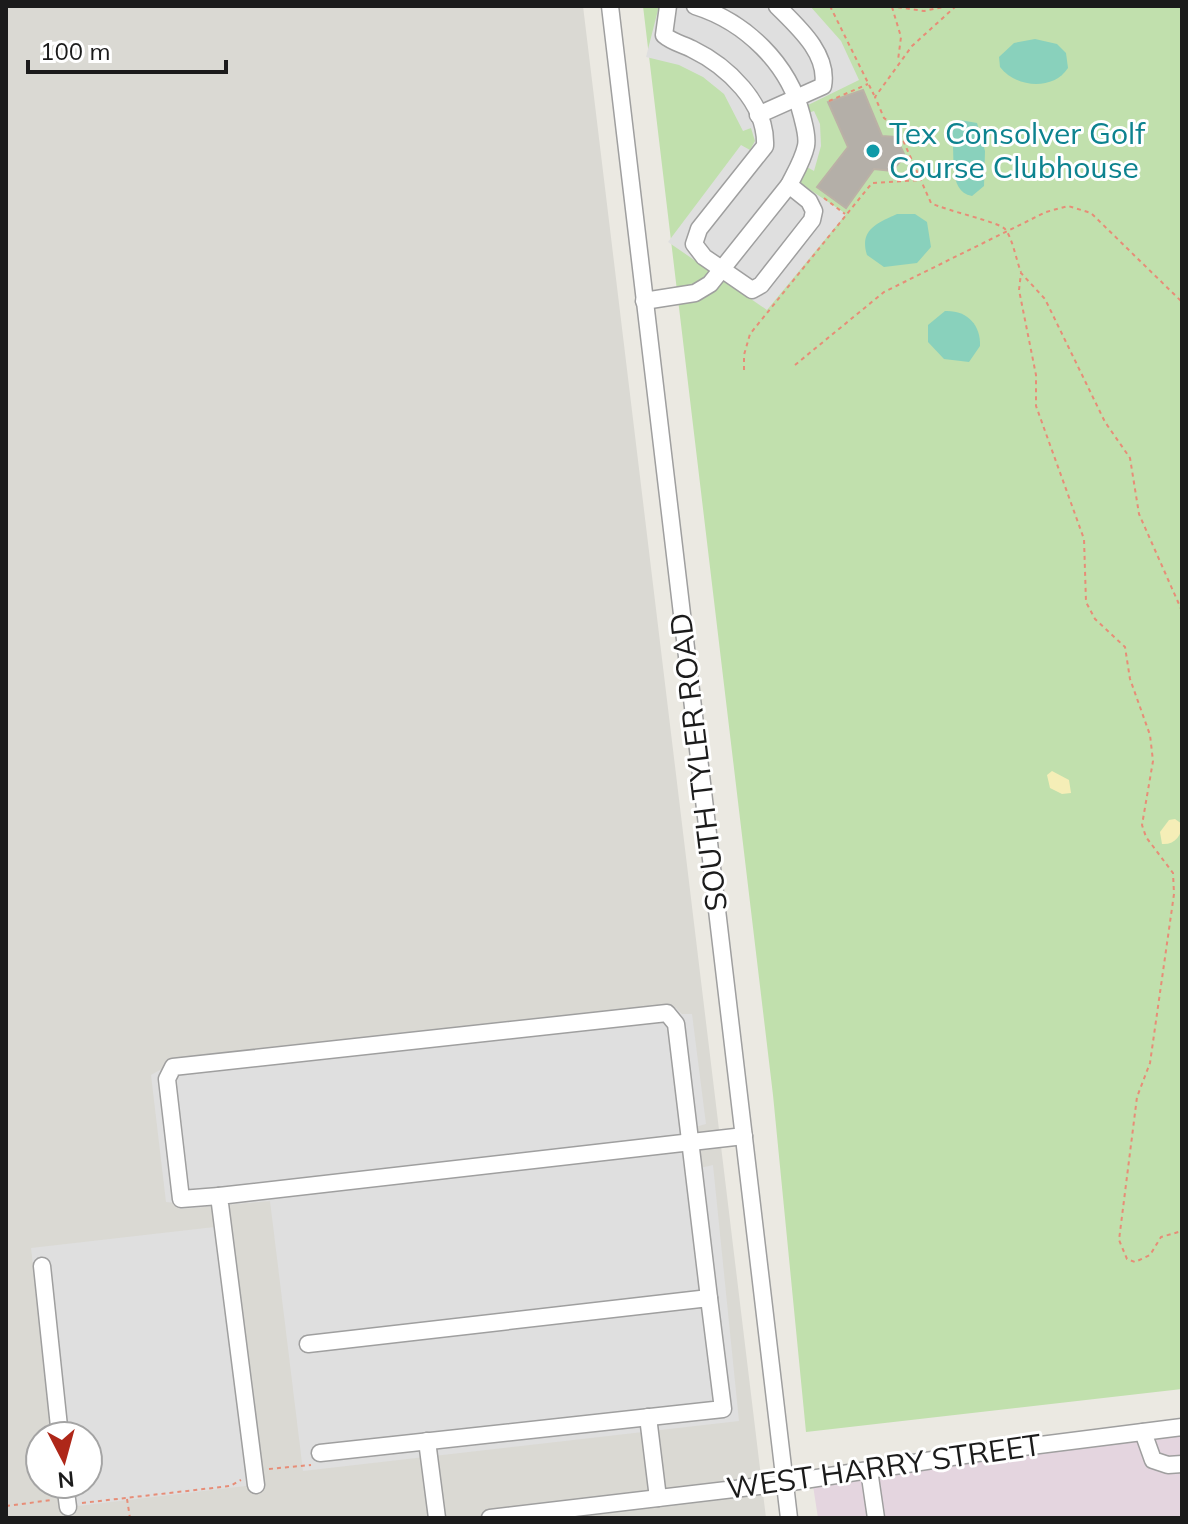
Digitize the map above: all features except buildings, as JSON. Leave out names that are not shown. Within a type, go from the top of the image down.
[{"type":"street","name":"SOUTH TYLER ROAD","points":[[610,6],[789,1518]]},
{"type":"street","points":[[668,6],[664,35],[725,69],[758,115],[765,146],[695,236],[694,244],[704,257],[744,287],[752,290],[761,285],[812,220],[814,211],[809,201],[789,185]]},
{"type":"street","points":[[644,301],[695,293],[722,270],[789,185],[807,143],[797,97],[788,76],[763,47],[715,12],[695,6]]},
{"type":"street","points":[[758,115],[817,91],[823,86],[825,76],[807,37],[777,6]]},
{"type":"street","points":[[320,1453],[723,1409],[689,1142],[676,1024],[667,1013],[173,1067],[167,1079],[181,1199],[219,1196],[689,1142],[744,1136]]},
{"type":"street","points":[[219,1196],[256,1485]]},
{"type":"street","points":[[42,1266],[58,1420]]},
{"type":"street","points":[[308,1344],[709,1298]]},
{"type":"street","points":[[648,1417],[658,1498]]},
{"type":"street","name":"WEST HARRY STREET","points":[[490,1518],[785,1483],[1182,1427]]},
{"type":"street","points":[[1143,1432],[1153,1460],[1168,1465],[1182,1464]]},
{"type":"street","points":[[427,1441],[437,1518]]},
{"type":"street","points":[[869,1470],[876,1518]]},
{"type":"street","points":[[67,1500],[68,1507]]},
{"type":"path","points":[[830,6],[884,118],[898,129],[931,203],[959,216],[1001,225],[1007,232],[1021,273],[1045,299],[1105,422],[1130,458],[1139,514],[1182,611]]},
{"type":"path","points":[[896,65],[901,37],[891,6],[924,11],[948,6]]},
{"type":"path","points":[[875,97],[896,65],[930,27],[956,6]]},
{"type":"path","points":[[1108,6],[1124,6]]},
{"type":"path","points":[[828,101],[869,84]]},
{"type":"path","points":[[744,370],[744,355],[750,334],[872,183],[919,180]]},
{"type":"path","points":[[795,365],[884,292],[1056,207],[1080,208],[1098,218],[1182,302]]},
{"type":"path","points":[[1021,273],[1019,290],[1036,375],[1038,418],[1084,539],[1086,602],[1095,619],[1125,647],[1128,671],[1152,748],[1142,825],[1146,837],[1173,873],[1172,918],[1162,990],[1150,1063],[1137,1097],[1119,1240],[1127,1259],[1135,1262],[1150,1255],[1161,1237],[1182,1231]]},
{"type":"path","points":[[127,1498],[130,1518]]},
{"type":"shaded area","points":[[6,6],[583,6],[766,1518],[6,1518]]},
{"type":"shaded area","points":[[659,6],[810,6],[841,41],[859,80],[802,108],[805,114],[814,111],[820,124],[821,146],[814,171],[807,167],[797,181],[846,214],[767,310],[668,242],[741,145],[750,150],[755,141],[751,128],[743,131],[724,94],[703,77],[679,65],[646,57]]},
{"type":"shaded area","points":[[676,1008],[682,1014],[692,1014],[706,1124],[695,1127],[700,1168],[713,1165],[739,1421],[303,1471],[270,1201],[181,1209],[177,1203],[166,1202],[151,1075],[167,1066]]},
{"type":"shaded area","points":[[232,1225],[263,1484],[61,1508],[60,1500],[104,1500],[104,1420],[51,1420],[31,1248]]},
{"type":"shaded area","points":[[1182,1428],[1182,1518],[818,1518],[812,1479]]},
{"type":"green space","points":[[643,6],[1182,6],[1182,1389],[806,1432],[773,1095]]},
{"type":"green space","points":[[1035,39],[1057,44],[1066,53],[1068,68],[1053,80],[1025,83],[1000,67],[999,57],[1014,43]]},
{"type":"green space","points":[[960,120],[977,123],[985,151],[984,186],[972,196],[959,187],[954,170],[951,132]]},
{"type":"green space","points":[[897,214],[915,214],[927,222],[931,247],[917,263],[884,267],[867,255],[866,239],[872,228]]},
{"type":"green space","points":[[945,311],[960,313],[975,325],[980,346],[969,362],[944,359],[928,342],[928,325]]},
{"type":"sand","points":[[1052,771],[1069,780],[1071,793],[1062,794],[1050,788],[1047,775]]},
{"type":"sand","points":[[1175,819],[1182,824],[1181,832],[1171,843],[1162,844],[1160,832],[1169,820]]},
{"type":"place","name":"Tex Consolver Golf Course Clubhouse","points":[[873,151]]}]
